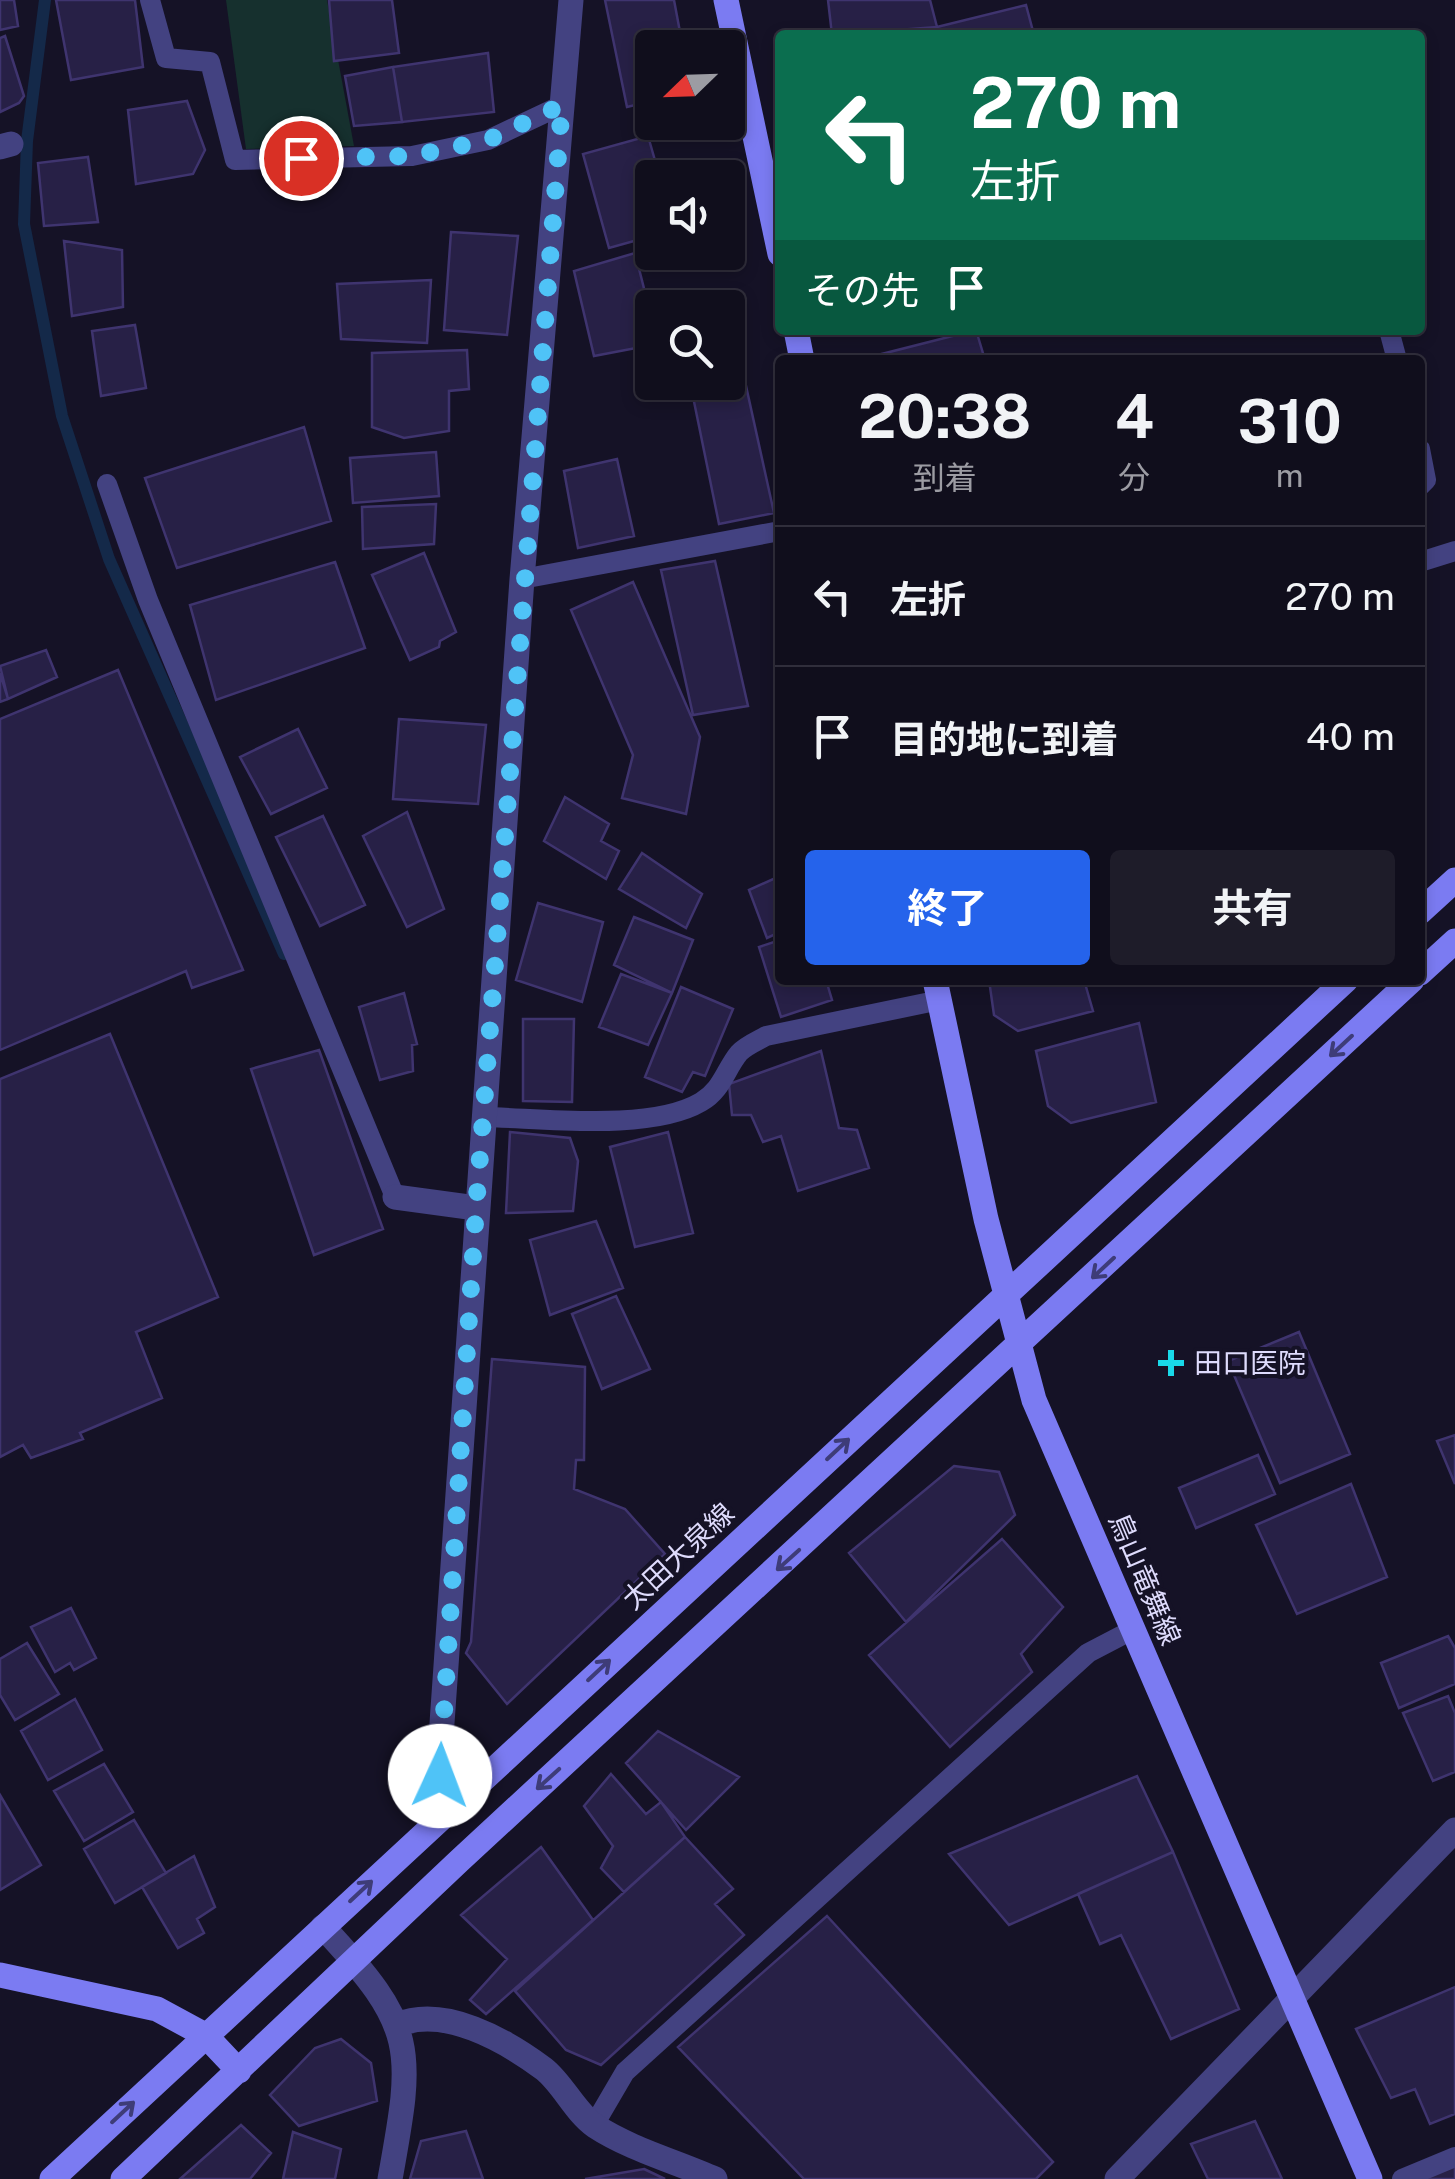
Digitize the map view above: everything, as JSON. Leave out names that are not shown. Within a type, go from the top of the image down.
[{"type":"main road","points":[[726,0],[775,230]]},
{"type":"main road","points":[[1425,907],[1455,880]]},
{"type":"main road","points":[[1425,968],[1455,941]]},
{"type":"main road","name":"太田大泉線","points":[[52,2179],[1341,985]]},
{"type":"main road","points":[[124,2179],[356,1963],[459,1860],[1020,1347],[1407,985]]},
{"type":"main road","name":"鳥山竜舞線","points":[[938,990],[978,1186],[1034,1400],[1370,2179]]},
{"type":"main road","points":[[0,1975],[157,2010],[206,2035],[239,2071]]},
{"type":"street","points":[[443,1814],[439,1766],[476,1208],[522,579],[571,0]]},
{"type":"street","points":[[395,1197],[476,1208]]},
{"type":"street","points":[[1117,2179],[1455,1830]]},
{"type":"street","points":[[323,1927],[356,1963],[397,2025],[407,2070],[390,2179]]},
{"type":"street","points":[[397,2025],[431,2016],[486,2036],[545,2070],[594,2125],[714,2179]]},
{"type":"lane","points":[[150,0],[166,58],[210,62],[235,160],[412,156],[488,140],[562,105]]},
{"type":"lane","points":[[107,484],[148,600],[395,1197]]},
{"type":"lane","points":[[522,579],[775,532]]},
{"type":"lane","points":[[1425,561],[1455,552]]},
{"type":"lane","points":[[483,1117],[640,1118],[677,1112],[700,1103],[719,1088],[740,1052],[766,1036],[938,990]]},
{"type":"lane","points":[[594,2125],[625,2072],[1088,1653],[1134,1629]]},
{"type":"lane","points":[[1402,2179],[1455,2157]]},
{"type":"green space","points":[[226,0],[327,0],[354,146],[246,149]]},
{"type":"building","points":[[0,0],[14,0],[18,26],[0,30]]},
{"type":"building","points":[[56,0],[135,0],[143,67],[71,80]]},
{"type":"building","points":[[329,0],[392,0],[399,53],[334,61]]},
{"type":"building","points":[[605,0],[674,0],[680,30],[635,30],[635,105],[627,107]]},
{"type":"building","points":[[828,0],[930,0],[937,27],[898,30],[831,30]]},
{"type":"building","points":[[1026,5],[1033,30],[924,30]]},
{"type":"building","points":[[5,36],[24,96],[19,103],[0,112],[0,38]]},
{"type":"building","points":[[488,53],[494,112],[402,122],[393,67]]},
{"type":"building","points":[[393,67],[402,122],[354,126],[345,76]]},
{"type":"building","points":[[187,101],[205,150],[193,174],[136,184],[128,110]]},
{"type":"building","points":[[635,140],[649,140],[655,160],[635,160],[635,241],[609,248],[583,154]]},
{"type":"building","points":[[88,157],[98,222],[44,226],[38,163]]},
{"type":"building","points":[[451,232],[518,236],[507,335],[444,330]]},
{"type":"building","points":[[64,241],[122,250],[123,307],[72,316]]},
{"type":"building","points":[[635,253],[635,270],[639,270],[644,290],[635,290],[635,348],[594,356],[574,271]]},
{"type":"building","points":[[431,280],[427,343],[341,339],[337,284]]},
{"type":"building","points":[[135,325],[146,388],[101,396],[92,331]]},
{"type":"building","points":[[956,335],[978,335],[984,355],[878,355]]},
{"type":"building","points":[[467,350],[469,389],[449,391],[449,431],[404,438],[372,427],[372,353]]},
{"type":"building","points":[[745,381],[774,513],[719,524],[694,400],[745,400]]},
{"type":"building","points":[[304,427],[331,521],[177,568],[145,478]]},
{"type":"building","points":[[436,452],[439,496],[353,503],[350,458]]},
{"type":"building","points":[[617,459],[634,536],[578,548],[564,471]]},
{"type":"building","points":[[436,504],[434,544],[363,549],[362,507]]},
{"type":"building","points":[[424,553],[456,632],[440,641],[439,647],[410,660],[372,575]]},
{"type":"building","points":[[715,561],[748,706],[693,715],[661,570]]},
{"type":"building","points":[[335,562],[365,648],[216,700],[190,605]]},
{"type":"building","points":[[633,582],[700,737],[686,814],[622,798],[633,755],[571,610]]},
{"type":"building","points":[[46,650],[57,677],[8,699],[0,666]]},
{"type":"building","points":[[118,670],[243,970],[192,988],[186,971],[0,1050],[0,719]]},
{"type":"building","points":[[0,673],[8,699],[0,702]]},
{"type":"building","points":[[399,719],[486,725],[478,804],[393,799]]},
{"type":"building","points":[[298,729],[327,788],[271,814],[240,757]]},
{"type":"building","points":[[565,797],[609,824],[601,841],[619,851],[606,879],[544,841]]},
{"type":"building","points":[[407,812],[444,909],[407,927],[363,836]]},
{"type":"building","points":[[323,816],[365,905],[320,926],[276,837]]},
{"type":"building","points":[[642,853],[702,894],[686,928],[619,889]]},
{"type":"building","points":[[775,878],[775,934],[767,938],[749,890]]},
{"type":"building","points":[[538,903],[603,922],[582,1002],[516,980]]},
{"type":"building","points":[[634,917],[693,940],[672,993],[614,965]]},
{"type":"building","points":[[775,942],[775,985],[828,985],[832,1000],[781,1017],[759,947]]},
{"type":"building","points":[[621,974],[672,993],[648,1045],[599,1027]]},
{"type":"building","points":[[990,985],[1085,985],[1093,1011],[1018,1031],[994,1015]]},
{"type":"building","points":[[681,987],[733,1009],[705,1076],[693,1072],[682,1092],[645,1077]]},
{"type":"building","points":[[404,993],[417,1044],[412,1045],[413,1071],[380,1080],[359,1007]]},
{"type":"building","points":[[523,1019],[574,1019],[572,1102],[523,1101]]},
{"type":"building","points":[[1139,1023],[1156,1102],[1071,1123],[1048,1106],[1036,1051]]},
{"type":"building","points":[[110,1034],[218,1297],[136,1332],[162,1398],[80,1433],[83,1439],[31,1458],[23,1445],[0,1457],[0,1079]]},
{"type":"building","points":[[319,1050],[383,1229],[314,1255],[251,1069]]},
{"type":"building","points":[[821,1051],[839,1128],[857,1130],[869,1168],[798,1191],[781,1136],[763,1142],[751,1115],[732,1115],[729,1084]]},
{"type":"building","points":[[510,1132],[570,1138],[578,1161],[573,1211],[506,1213]]},
{"type":"building","points":[[668,1132],[693,1233],[635,1247],[610,1147]]},
{"type":"building","points":[[596,1221],[623,1288],[550,1315],[530,1240]]},
{"type":"building","points":[[616,1296],[650,1369],[602,1389],[572,1314]]},
{"type":"building","points":[[1299,1332],[1350,1454],[1280,1483],[1228,1361]]},
{"type":"building","points":[[492,1359],[585,1367],[584,1460],[576,1460],[574,1489],[625,1509],[665,1554],[507,1704],[466,1653],[471,1642]]},
{"type":"building","points":[[1455,1435],[1455,1484],[1437,1441]]},
{"type":"building","points":[[1258,1455],[1275,1494],[1196,1528],[1179,1488]]},
{"type":"building","points":[[954,1466],[999,1472],[1015,1515],[906,1622],[849,1553]]},
{"type":"building","points":[[1351,1484],[1387,1577],[1297,1614],[1256,1525]]},
{"type":"building","points":[[1002,1539],[1063,1607],[1021,1654],[1032,1672],[950,1747],[869,1655]]},
{"type":"building","points":[[71,1608],[96,1658],[74,1670],[70,1663],[55,1672],[31,1627]]},
{"type":"building","points":[[1448,1636],[1455,1648],[1455,1684],[1399,1708],[1381,1663]]},
{"type":"building","points":[[27,1643],[59,1694],[15,1720],[0,1695],[0,1659]]},
{"type":"building","points":[[1448,1696],[1455,1713],[1455,1772],[1433,1781],[1403,1713]]},
{"type":"building","points":[[75,1699],[102,1750],[48,1780],[21,1731]]},
{"type":"building","points":[[658,1731],[739,1777],[686,1830],[626,1763]]},
{"type":"building","points":[[104,1764],[133,1812],[84,1841],[54,1791]]},
{"type":"building","points":[[611,1774],[646,1814],[661,1802],[685,1837],[624,1892],[601,1868],[613,1846],[584,1806]]},
{"type":"building","points":[[1137,1776],[1173,1852],[1009,1925],[949,1854]]},
{"type":"building","points":[[0,1795],[41,1865],[0,1890]]},
{"type":"building","points":[[134,1820],[166,1873],[115,1903],[84,1849]]},
{"type":"building","points":[[685,1837],[733,1889],[715,1904],[744,1935],[601,2065],[566,2050],[515,1991]]},
{"type":"building","points":[[541,1847],[593,1920],[486,2014],[470,2000],[507,1959],[461,1915]]},
{"type":"building","points":[[1173,1852],[1239,2009],[1171,2039],[1121,1935],[1100,1944],[1078,1894]]},
{"type":"building","points":[[194,1856],[215,1907],[197,1919],[204,1933],[178,1948],[142,1887]]},
{"type":"building","points":[[827,1916],[1053,2162],[1036,2179],[804,2179],[678,2047]]},
{"type":"building","points":[[1455,1987],[1455,2114],[1430,2124],[1415,2089],[1391,2098],[1356,2029]]},
{"type":"building","points":[[341,2039],[371,2063],[377,2101],[299,2126],[270,2095],[315,2048]]},
{"type":"building","points":[[1255,2121],[1282,2179],[1208,2179],[1191,2144]]},
{"type":"building","points":[[241,2125],[271,2153],[250,2179],[180,2179]]},
{"type":"building","points":[[466,2131],[483,2179],[410,2179],[421,2141]]},
{"type":"building","points":[[293,2132],[341,2149],[335,2179],[283,2179]]},
{"type":"building","points":[[1455,2164],[1455,2179],[1424,2179]]},
{"type":"building","points":[[644,2169],[665,2179],[585,2179]]},
{"type":"waterway","points":[[45,0],[27,141],[24,224],[62,416],[109,559],[284,954]]},
{"type":"place","name":"田口医院","points":[[1171,1363]]},
{"type":"route","points":[[301,158],[412,156],[488,140],[562,105],[522,579],[476,1208],[440,1776]]}]
